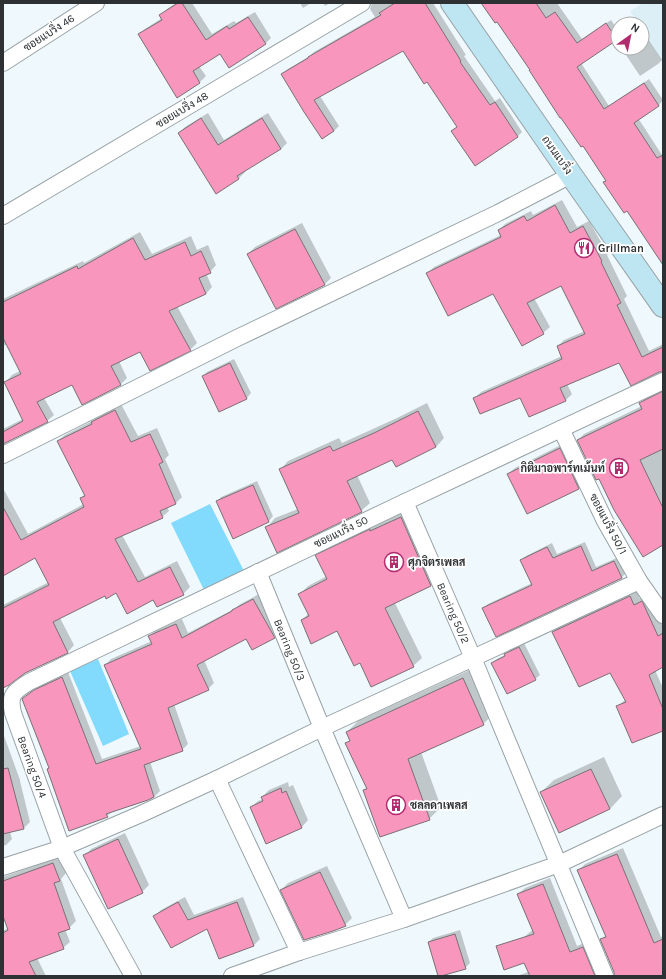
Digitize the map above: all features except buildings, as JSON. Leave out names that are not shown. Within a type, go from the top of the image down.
[{"type":"main road","name":"ถนนแบริ่ง","points":[[452,3],[663,306]]},
{"type":"street","name":"ซอยแบริ่ง 46","points":[[3,63],[96,3]]},
{"type":"street","name":"ซอยแบริ่ง 48","points":[[3,216],[362,3]]},
{"type":"street","points":[[3,455],[235,339],[498,213],[571,175]]},
{"type":"street","name":"ซอยแบริ่ง 50","points":[[20,687],[404,502],[663,381]]},
{"type":"street","name":"ซอยแบริ่ง 50/1","points":[[561,428],[605,521],[639,581],[663,615]]},
{"type":"street","name":"Bearing 50/2","points":[[404,502],[473,658],[605,976]]},
{"type":"street","name":"Bearing 50/3","points":[[258,572],[322,728],[404,919]]},
{"type":"street","points":[[3,867],[62,848],[141,814],[639,581]]},
{"type":"street","name":"Bearing 50/4","points":[[20,687],[13,694],[11,702],[12,713],[62,848],[133,976]]},
{"type":"street","points":[[217,779],[299,952]]},
{"type":"street","points":[[232,976],[299,952],[404,919],[559,864],[663,815]]},
{"type":"shaded area","points":[[643,3],[663,3],[663,63],[650,43],[650,16],[633,16],[630,11]]},
{"type":"shaded area","points":[[210,504],[244,571],[204,590],[171,523]]},
{"type":"shaded area","points":[[98,659],[129,734],[103,746],[70,671]]},
{"type":"place","name":"Grillman","points":[[584,248]]},
{"type":"place","name":"กิติมาอพาร์ทเม้นท์","points":[[619,468]]},
{"type":"place","name":"ศุภจิตรเพลส","points":[[394,562]]},
{"type":"place","name":"ชลลดาเพลส","points":[[396,805]]}]
